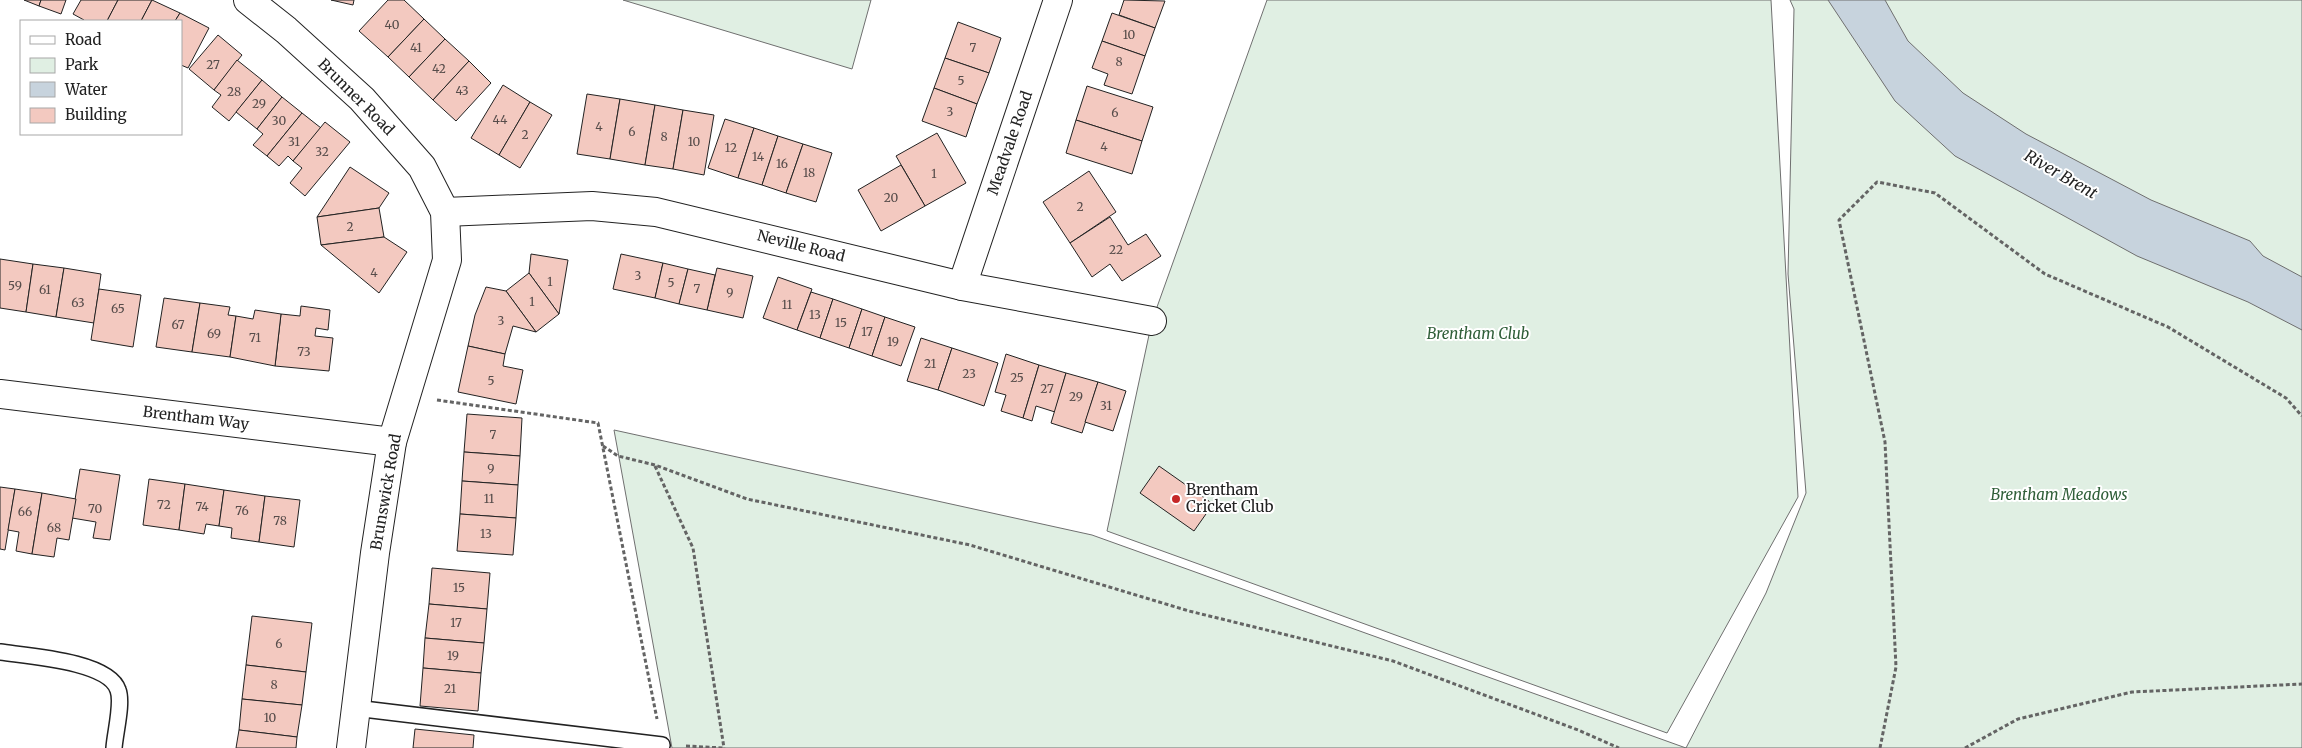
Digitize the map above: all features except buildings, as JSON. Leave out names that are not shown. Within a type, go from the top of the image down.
[{"type":"street","name":"Brunner Road","points":[[248,0],[286,30],[362,99],[422,167],[445,212]]},
{"type":"street","name":"Meadvale Road","points":[[962,286],[1058,0]]},
{"type":"street","name":"Neville Road","points":[[445,212],[592,206],[656,212],[962,286],[1152,321]]},
{"type":"street","name":"Brunswick Road","points":[[351,748],[375,554],[392,442],[447,260],[445,212]]},
{"type":"street","name":"Brentham Way","points":[[0,394],[392,442]]},
{"type":"lane","points":[[0,652],[80,666],[100,672],[111,678],[118,690],[119,702],[114,748]]},
{"type":"lane","points":[[356,708],[662,745]]},
{"type":"path","points":[[1880,748],[1896,667],[1885,442],[1839,220],[1877,182],[1935,193],[2045,274],[2168,327],[2286,398],[2302,416]]},
{"type":"path","points":[[407,395],[598,424],[662,745],[723,748],[693,548],[654,465]]},
{"type":"path","points":[[603,446],[618,456],[654,465],[747,499],[970,545],[1189,611],[1393,661],[1578,730],[1619,748]]},
{"type":"path","points":[[1964,748],[2018,719],[2132,692],[2302,684]]},
{"type":"green space","points":[[623,0],[871,0],[852,69]]},
{"type":"green space","name":"Brentham Club","points":[[1267,0],[1771,0],[1798,497],[1667,733],[1107,531],[1152,321]]},
{"type":"green space","name":"Brentham Meadows","points":[[1790,0],[2302,0],[2302,748],[1686,748],[1766,593],[1806,493],[1788,274],[1794,9]]},
{"type":"green space","points":[[614,430],[1092,535],[1686,748],[672,748]]},
{"type":"water","name":"River Brent","points":[[1828,0],[1885,0],[1908,41],[1963,93],[2026,134],[2151,200],[2250,241],[2263,256],[2302,277],[2302,330],[2248,302],[2137,256],[1955,156],[1895,101]]},
{"type":"place","name":"Brentham Cricket Club","points":[[1176,499]]}]
